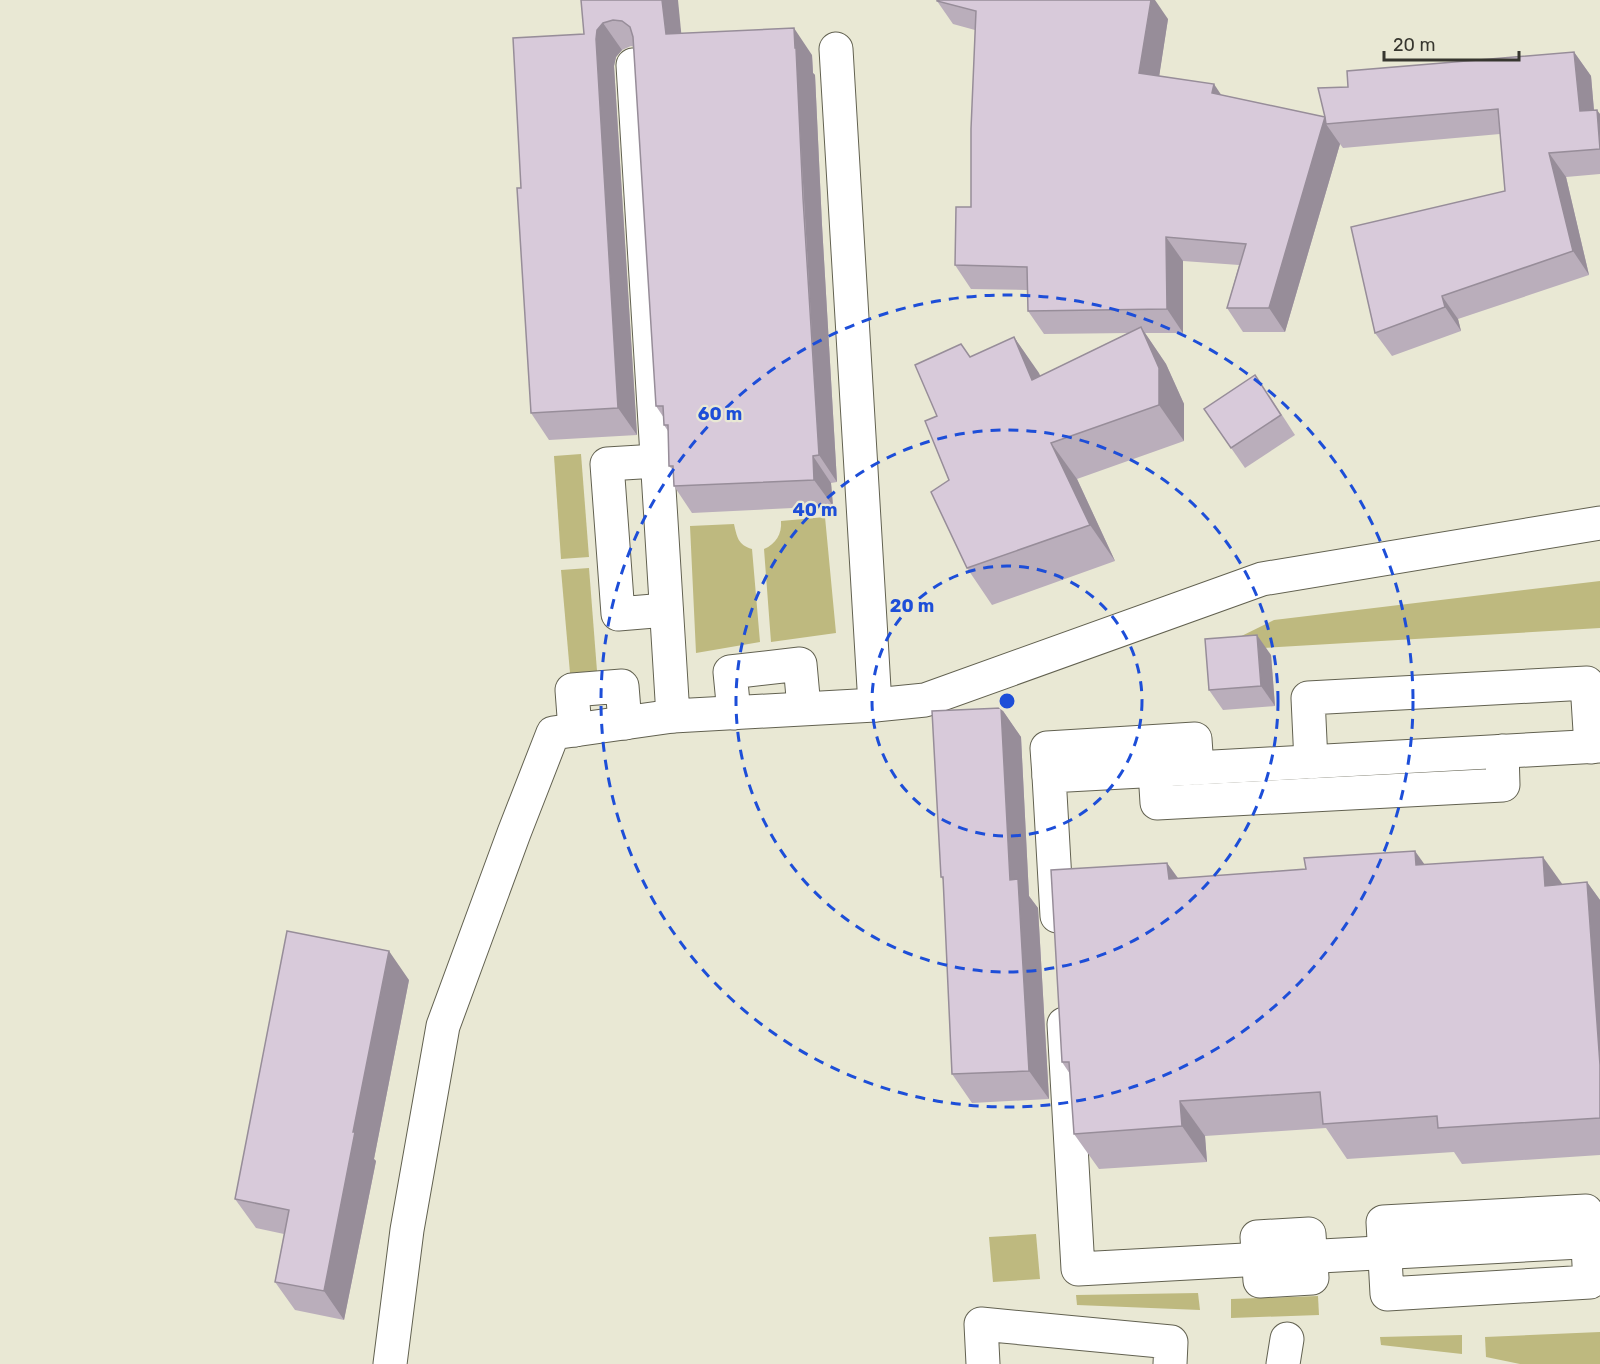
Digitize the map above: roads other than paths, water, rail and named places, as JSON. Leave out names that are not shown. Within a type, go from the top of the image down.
[{"type":"street","points":[[836,49],[875,705]]},
{"type":"street","points":[[633,64],[673,716]]},
{"type":"street","points":[[657,461],[607,464],[618,614],[666,610]]},
{"type":"street","points":[[390,1364],[407,1230],[443,1026],[553,734],[575,730],[572,690],[622,686],[625,723],[673,716],[926,700],[1262,579],[1600,523]]},
{"type":"street","points":[[735,713],[730,672],[800,664],[804,708]]},
{"type":"street","points":[[1049,776],[1155,771],[1595,746],[1587,683],[1308,698],[1311,762]]},
{"type":"street","points":[[1059,946],[1068,886],[1049,776],[1047,748],[1195,739],[1197,768]]},
{"type":"street","points":[[1155,771],[1157,803],[1503,785],[1502,751]]},
{"type":"street","points":[[1062,994],[1078,1269],[1259,1260],[1260,1281],[1312,1278],[1310,1257],[1385,1253]]},
{"type":"street","points":[[1586,1211],[1594,1242],[1590,1282],[1387,1294],[1385,1253],[1383,1222],[1407,1220],[1586,1211]]},
{"type":"street","points":[[983,1364],[981,1324],[1171,1342],[1170,1364]]}]
